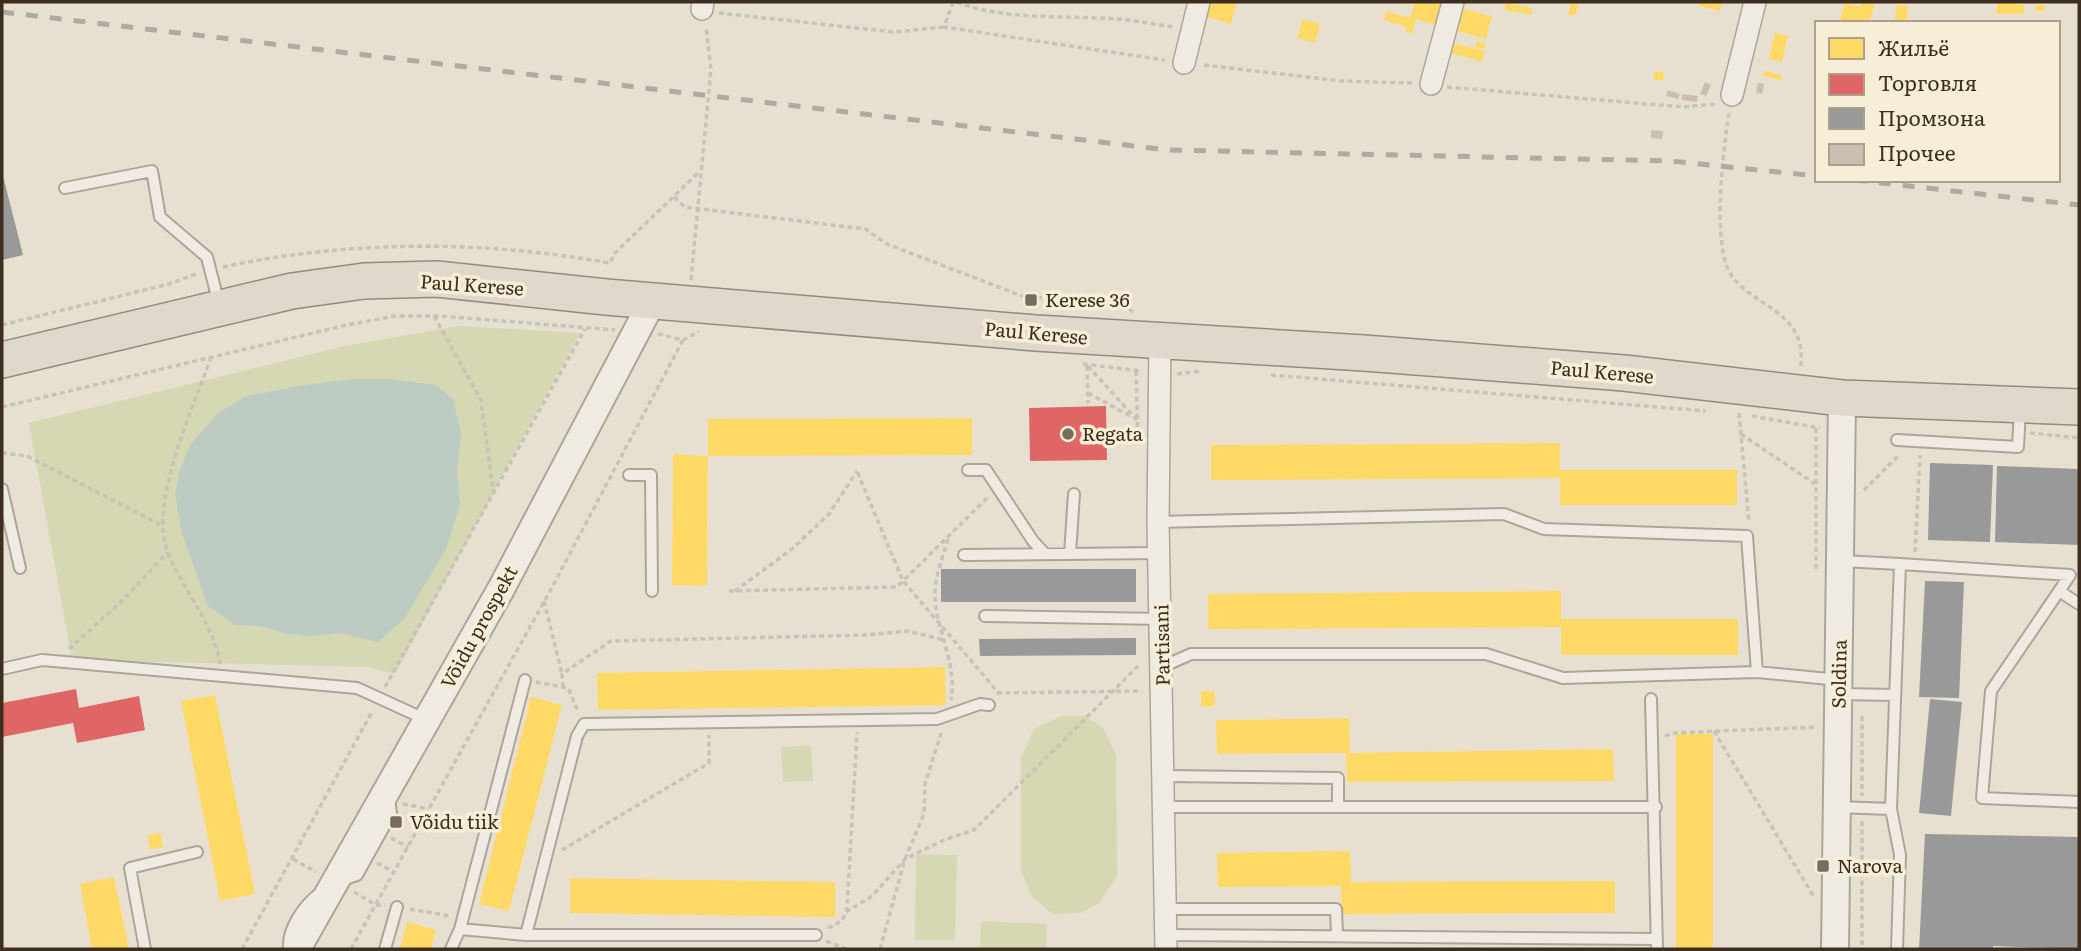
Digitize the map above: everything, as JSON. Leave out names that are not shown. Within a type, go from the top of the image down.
[{"type":"highway","name":"Paul Kerese","points":[[2,360],[292,291],[364,281],[425,280],[653,300],[700,316],[1146,356],[1364,353],[1624,373],[1803,410],[1841,412],[2021,402],[2079,407]]},
{"type":"street","points":[[1431,84],[1453,2]]},
{"type":"street","points":[[1732,95],[1755,2]]},
{"type":"street","points":[[1184,63],[1197,10]]},
{"type":"street","name":"Võidu prospekt","points":[[297,949],[501,589],[653,300]]},
{"type":"street","name":"Partisani","points":[[1146,356],[1162,619],[1151,665],[1162,690],[1166,942]]},
{"type":"street","name":"Soldina","points":[[1835,949],[1837,807],[1850,725],[1839,687],[1841,412]]},
{"type":"lane","points":[[65,188],[152,171],[160,217],[207,257],[219,307]]},
{"type":"lane","points":[[1897,440],[2018,447],[2021,402]]},
{"type":"lane","points":[[968,470],[986,470],[998,492],[1045,554]]},
{"type":"lane","points":[[629,475],[651,475],[652,591]]},
{"type":"lane","points":[[2,489],[20,568]]},
{"type":"lane","points":[[1070,554],[1074,494]]},
{"type":"lane","points":[[1158,522],[1504,514],[1544,529],[1747,537],[1757,672]]},
{"type":"lane","points":[[964,555],[1159,553]]},
{"type":"lane","points":[[1839,561],[2075,575]]},
{"type":"lane","points":[[1897,949],[1900,855],[1891,808],[1900,564]]},
{"type":"lane","points":[[2075,575],[2059,592],[1991,691],[1982,798],[2079,802]]},
{"type":"lane","points":[[2059,592],[2079,604]]},
{"type":"lane","points":[[985,615],[1162,619]]},
{"type":"lane","points":[[1151,665],[1191,654],[1486,654],[1563,678],[1757,672],[1895,695]]},
{"type":"lane","points":[[2,669],[42,660],[358,688],[427,720]]},
{"type":"lane","points":[[451,949],[461,923],[525,680]]},
{"type":"lane","points":[[1166,942],[1336,935],[1657,944],[1656,807],[1651,699]]},
{"type":"lane","points":[[526,935],[577,736],[584,724],[937,719],[980,704],[989,705]]},
{"type":"lane","points":[[1164,776],[1338,778],[1338,807]]},
{"type":"lane","points":[[1164,807],[1656,807]]},
{"type":"lane","points":[[1837,807],[1891,808]]},
{"type":"lane","points":[[145,949],[130,868],[197,852]]},
{"type":"lane","points":[[289,949],[288,938],[309,902],[336,882]]},
{"type":"lane","points":[[386,949],[397,907]]},
{"type":"lane","points":[[1166,909],[1336,909],[1336,935]]},
{"type":"lane","points":[[461,923],[526,935],[816,935]]},
{"type":"path","points":[[944,27],[955,2],[1007,12],[1120,19],[1175,27],[1197,10]]},
{"type":"path","points":[[351,949],[544,601],[683,340],[700,316],[696,208],[711,69],[702,6],[734,17],[894,32],[944,27],[1184,63],[1341,81],[1431,84],[1482,92],[1684,107],[1717,106],[1732,95]]},
{"type":"path","points":[[1732,95],[1722,188],[1726,265],[1738,283],[1794,331],[1800,342],[1803,410]]},
{"type":"path","points":[[674,197],[678,203],[696,208],[865,229],[887,244],[1022,296],[1125,306],[1131,309],[1146,356]]},
{"type":"path","points":[[2,407],[347,325],[396,316],[434,316],[637,332],[683,340]]},
{"type":"path","points":[[434,316],[481,400],[494,493]]},
{"type":"path","points":[[242,949],[585,329]]},
{"type":"path","points":[[1074,363],[1087,364],[1146,356],[1176,374],[1205,370]]},
{"type":"path","points":[[212,357],[178,450],[161,525],[168,552],[217,641],[223,676]]},
{"type":"path","points":[[1087,364],[1088,403]]},
{"type":"path","points":[[1087,364],[1138,420],[1088,393]]},
{"type":"path","points":[[1260,375],[1712,411]]},
{"type":"path","points":[[1726,412],[1841,412]]},
{"type":"path","points":[[1740,413],[1749,521],[1747,537]]},
{"type":"path","points":[[1741,434],[1816,484]]},
{"type":"path","points":[[1864,490],[1912,441]]},
{"type":"path","points":[[1914,565],[1920,452],[1954,454],[1954,443]]},
{"type":"path","points":[[2,453],[27,456],[161,525]]},
{"type":"path","points":[[998,492],[984,500],[948,538],[903,581],[896,587],[731,592],[792,549],[829,514],[857,471],[903,581],[999,692]]},
{"type":"path","points":[[880,949],[905,859],[924,814],[926,784],[953,695],[935,598],[937,576],[948,538]]},
{"type":"path","points":[[56,661],[124,599],[168,552]]},
{"type":"path","points":[[544,601],[563,687]]},
{"type":"path","points":[[562,674],[611,641],[866,635],[908,631],[944,640]]},
{"type":"path","points":[[846,912],[872,897],[905,859],[944,840],[974,831],[1113,691],[1151,665]]},
{"type":"path","points":[[503,676],[568,688],[584,724]]},
{"type":"path","points":[[989,705],[990,699],[999,692],[1162,690]]},
{"type":"path","points":[[816,935],[842,921],[846,912],[857,721]]},
{"type":"path","points":[[545,860],[709,763],[709,722]]},
{"type":"path","points":[[1653,741],[1672,733],[1850,725]]},
{"type":"path","points":[[1714,731],[1816,900]]},
{"type":"path","points":[[386,835],[408,847]]},
{"type":"path","points":[[372,860],[394,872]]},
{"type":"path","points":[[376,905],[397,907],[461,923]]},
{"type":"path","points":[[816,935],[846,949]]},
{"type":"green space","points":[[458,326],[580,333],[395,674],[368,667],[72,660],[29,423],[345,346]]},
{"type":"green space","points":[[1061,716],[1085,716],[1103,728],[1116,755],[1117,876],[1099,903],[1081,913],[1053,914],[1032,897],[1021,870],[1021,758],[1034,729]]},
{"type":"green space","points":[[811,745],[813,781],[783,782],[781,747]]},
{"type":"green space","points":[[916,854],[957,855],[955,940],[915,940]]},
{"type":"green space","points":[[981,921],[1047,924],[1046,949],[980,949]]},
{"type":"shaded area","points":[[354,379],[390,379],[436,385],[453,399],[461,434],[457,471],[460,505],[446,549],[404,619],[378,642],[340,633],[310,636],[287,634],[261,626],[235,625],[208,606],[182,534],[175,494],[180,470],[190,445],[216,415],[244,397],[297,386]]},
{"type":"building: Жильё","points":[[1208,2],[1237,2],[1231,24],[1204,16]]},
{"type":"building: Жильё","points":[[1415,2],[1443,2],[1436,25],[1416,19],[1412,34],[1405,32],[1407,27],[1384,20],[1386,11],[1410,18]]},
{"type":"building: Жильё","points":[[1571,2],[1579,2],[1575,16],[1568,15]]},
{"type":"building: Жильё","points":[[1700,2],[1722,2],[1720,11],[1699,6]]},
{"type":"building: Жильё","points":[[1861,2],[1875,4],[1870,21],[1840,20],[1845,3],[1860,7]]},
{"type":"building: Жильё","points":[[1997,2],[2017,2],[2017,5],[2024,5],[2024,14],[1996,14]]},
{"type":"building: Жильё","points":[[1506,3],[1532,8],[1531,15],[1504,10]]},
{"type":"building: Жильё","points":[[1896,5],[1908,6],[1907,21],[1895,21]]},
{"type":"building: Жильё","points":[[2036,5],[2045,5],[2045,11],[2036,11]]},
{"type":"building: Жильё","points":[[1460,8],[1492,16],[1486,39],[1454,30]]},
{"type":"building: Жильё","points":[[1303,19],[1320,24],[1315,43],[1297,38]]},
{"type":"building: Жильё","points":[[1775,33],[1788,36],[1782,62],[1769,59]]},
{"type":"building: Жильё","points":[[1476,41],[1486,44],[1485,49],[1475,47]]},
{"type":"building: Жильё","points":[[1454,43],[1485,51],[1482,62],[1451,53]]},
{"type":"building: Жильё","points":[[1663,71],[1664,80],[1654,80],[1654,72]]},
{"type":"building: Жильё","points":[[1764,71],[1782,75],[1781,80],[1763,76]]},
{"type":"building: Жильё","points":[[972,418],[972,455],[708,456],[708,419]]},
{"type":"building: Жильё","points":[[1560,443],[1560,470],[1737,470],[1737,505],[1560,505],[1560,478],[1211,480],[1211,445]]},
{"type":"building: Жильё","points":[[673,454],[708,456],[707,586],[672,585]]},
{"type":"building: Жильё","points":[[1561,591],[1561,619],[1738,619],[1738,655],[1561,655],[1561,627],[1208,629],[1208,594]]},
{"type":"building: Жильё","points":[[945,667],[946,705],[598,710],[597,673]]},
{"type":"building: Жильё","points":[[1201,691],[1214,691],[1215,706],[1201,707]]},
{"type":"building: Жильё","points":[[215,695],[255,894],[220,901],[181,701]]},
{"type":"building: Жильё","points":[[531,697],[562,705],[509,911],[479,904]]},
{"type":"building: Жильё","points":[[1349,718],[1350,753],[1613,749],[1614,781],[1347,782],[1346,753],[1217,754],[1216,720]]},
{"type":"building: Жильё","points":[[1676,734],[1713,734],[1713,949],[1676,949]]},
{"type":"building: Жильё","points":[[161,833],[163,848],[150,849],[148,835]]},
{"type":"building: Жильё","points":[[1350,851],[1351,882],[1615,881],[1615,913],[1342,914],[1341,886],[1218,887],[1217,853]]},
{"type":"building: Жильё","points":[[114,877],[129,949],[92,949],[80,884]]},
{"type":"building: Жильё","points":[[570,878],[835,882],[835,917],[570,913]]},
{"type":"building: Жильё","points":[[407,922],[436,930],[431,949],[400,949]]},
{"type":"building: Торговля","name":"Regata","points":[[1106,406],[1107,460],[1030,461],[1029,408]]},
{"type":"building: Торговля","points":[[76,689],[79,708],[139,696],[145,730],[77,743],[73,723],[2,737],[2,703]]},
{"type":"building: Промзона","points":[[2,172],[23,255],[2,260]]},
{"type":"building: Промзона","points":[[1930,463],[1993,465],[1990,542],[1928,540]]},
{"type":"building: Промзона","points":[[1997,466],[2079,469],[2079,545],[1995,542]]},
{"type":"building: Промзона","points":[[941,569],[1136,569],[1136,602],[941,602]]},
{"type":"building: Промзона","points":[[1925,581],[1964,582],[1959,698],[1919,697]]},
{"type":"building: Промзона","points":[[1136,638],[1136,655],[980,656],[979,639]]},
{"type":"building: Промзона","points":[[1930,699],[1962,702],[1951,816],[1919,813]]},
{"type":"building: Промзона","points":[[1925,834],[2079,837],[2079,949],[1993,946],[1993,949],[1919,949]]},
{"type":"building: Прочее","points":[[1705,82],[1711,85],[1706,96],[1700,94]]},
{"type":"building: Прочее","points":[[1758,83],[1764,84],[1762,94],[1756,93]]},
{"type":"building: Прочее","points":[[1668,90],[1680,94],[1678,99],[1666,96]]},
{"type":"building: Прочее","points":[[1682,94],[1698,96],[1697,102],[1682,100]]},
{"type":"building: Прочее","points":[[1651,130],[1663,131],[1662,139],[1651,138]]},
{"type":"railway","points":[[2,12],[1168,150],[1670,161],[1815,176]]},
{"type":"railway","points":[[1873,182],[2079,205]]},
{"type":"place","name":"Kerese 36","points":[[1031,300]]},
{"type":"place","name":"Regata","points":[[1068,434]]},
{"type":"place","name":"Võidu tiik","points":[[396,822]]},
{"type":"place","name":"Narova","points":[[1823,866]]}]
